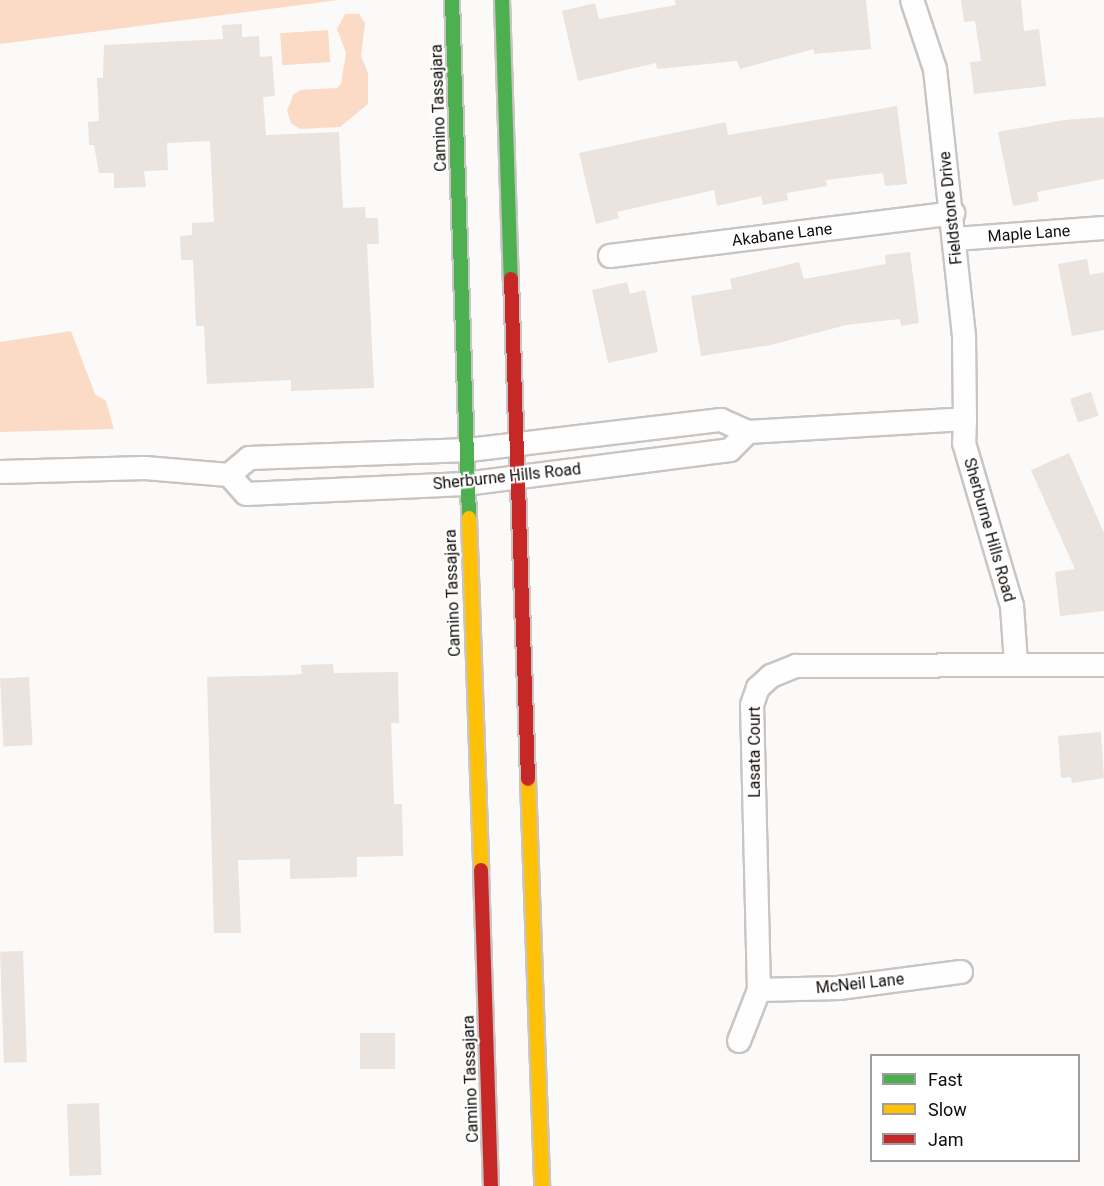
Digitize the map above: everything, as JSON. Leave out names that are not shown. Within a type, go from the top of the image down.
[{"type":"main road","name":"Camino Tassajara","points":[[452,0],[469,450],[465,484],[491,1186]]},
{"type":"main road","points":[[502,0],[542,1186]]},
{"type":"street","name":"Fieldstone Drive","points":[[912,0],[935,69],[953,213],[964,337],[965,419]]},
{"type":"street","name":"Akabane Lane","points":[[610,256],[953,213]]},
{"type":"street","name":"Maple Lane","points":[[955,239],[1104,228]]},
{"type":"street","name":"Sherburne Hills Road","points":[[748,432],[729,450],[465,484],[246,494],[230,474],[249,458],[469,450],[721,420],[748,432],[965,419],[964,443],[1012,606],[1016,663]]},
{"type":"street","points":[[0,472],[145,468],[230,474]]},
{"type":"street","points":[[1016,663],[1104,665]]},
{"type":"street","name":"Lasata Court","points":[[739,1041],[759,990],[752,705],[758,688],[771,676],[796,666],[1016,663]]},
{"type":"street","name":"McNeil Lane","points":[[759,990],[839,988],[961,972]]},
{"type":"shaded area","points":[[0,0],[338,0],[0,44]]},
{"type":"shaded area","points":[[345,14],[359,14],[365,23],[361,56],[368,73],[368,104],[340,127],[300,129],[291,123],[287,111],[293,95],[300,90],[337,88],[341,84],[346,53],[337,29]]},
{"type":"shaded area","points":[[328,30],[330,62],[282,65],[280,33]]},
{"type":"shaded area","points":[[71,331],[95,394],[106,401],[114,429],[0,432],[0,342]]},
{"type":"building","points":[[675,0],[866,0],[871,49],[814,54],[814,49],[740,69],[737,61],[657,69],[656,63],[578,81],[562,11],[595,3],[599,19],[676,5]]},
{"type":"building","points":[[961,0],[1021,0],[1024,31],[1039,29],[1046,86],[974,94],[970,62],[981,61],[975,21],[964,22]]},
{"type":"building","points":[[242,24],[242,37],[259,36],[260,57],[272,56],[275,96],[263,97],[266,135],[339,132],[343,208],[365,207],[366,218],[378,218],[379,244],[367,244],[374,388],[291,391],[291,380],[207,384],[204,326],[196,326],[193,260],[181,260],[180,236],[192,235],[192,223],[214,222],[210,141],[167,143],[168,170],[144,171],[146,187],[114,188],[114,173],[99,173],[94,145],[89,145],[88,122],[99,121],[97,78],[103,78],[104,45],[223,39],[222,25]]},
{"type":"building","points":[[897,106],[907,184],[885,186],[883,173],[826,180],[827,186],[787,193],[788,200],[763,205],[761,196],[717,206],[714,190],[617,212],[619,218],[596,224],[579,153],[726,122],[728,135]]},
{"type":"building","points":[[1104,117],[1104,179],[1037,192],[1039,201],[1013,206],[998,132],[1064,120]]},
{"type":"building","points":[[910,252],[919,323],[901,326],[900,319],[846,325],[771,345],[701,356],[691,296],[732,289],[730,279],[799,262],[804,279],[886,264],[885,255]]},
{"type":"building","points":[[1087,259],[1090,275],[1104,272],[1104,330],[1072,336],[1058,264]]},
{"type":"building","points":[[627,282],[630,294],[645,290],[658,352],[608,363],[592,290]]},
{"type":"building","points":[[1091,392],[1099,416],[1078,423],[1070,399]]},
{"type":"building","points":[[1069,453],[1104,533],[1104,611],[1060,616],[1055,572],[1075,569],[1031,470]]},
{"type":"building","points":[[333,664],[334,673],[398,672],[399,723],[391,723],[394,804],[402,804],[403,856],[357,857],[357,877],[290,879],[290,859],[238,860],[241,933],[214,933],[207,677],[302,674],[301,665]]},
{"type":"building","points":[[29,677],[33,745],[4,746],[0,679]]},
{"type":"building","points":[[1101,732],[1104,778],[1072,783],[1071,777],[1061,778],[1058,736]]},
{"type":"building","points":[[23,951],[27,1062],[4,1063],[0,952]]},
{"type":"building","points":[[360,1033],[395,1033],[395,1069],[360,1069]]},
{"type":"building","points":[[99,1103],[102,1175],[70,1176],[67,1104]]},
{"type":"traffic: fast","points":[[452,0],[469,518]]},
{"type":"traffic: fast","points":[[502,0],[511,279]]},
{"type":"traffic: slow","points":[[469,518],[481,870]]},
{"type":"traffic: slow","points":[[528,779],[542,1186]]},
{"type":"traffic: jam","points":[[511,279],[528,779]]},
{"type":"traffic: jam","points":[[481,870],[491,1186]]}]
